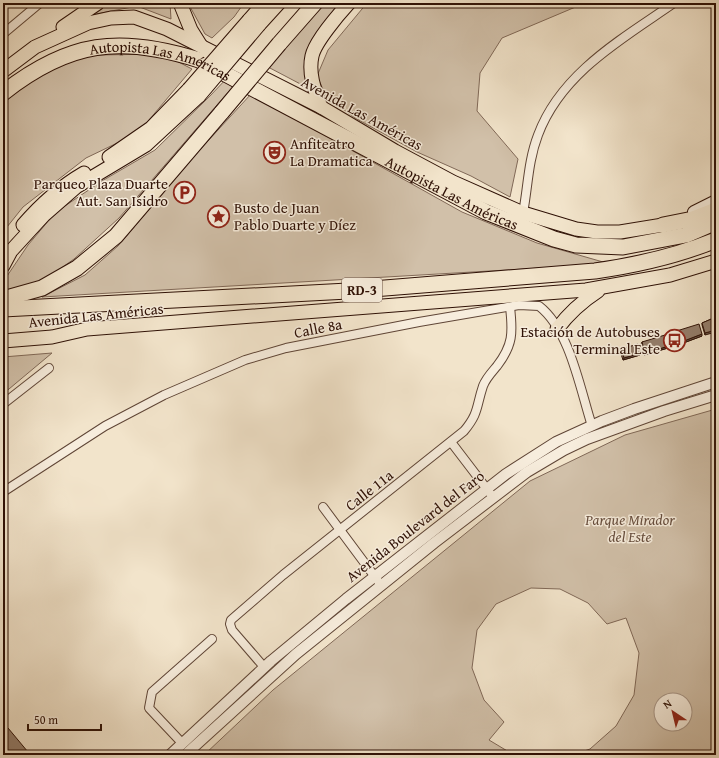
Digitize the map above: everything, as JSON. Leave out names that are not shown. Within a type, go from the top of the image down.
[{"type":"highway","points":[[3,299],[42,288],[77,268],[116,236],[315,3]]},
{"type":"highway","name":"Autopista Las Américas","points":[[3,93],[44,66],[69,54],[91,48],[116,46],[145,47],[170,51],[199,60],[486,212],[554,239],[576,245],[623,247],[686,235],[716,222]]},
{"type":"highway","points":[[663,225],[693,219],[716,210]]},
{"type":"highway","name":"RD-3","points":[[3,309],[348,291],[595,271],[631,266],[692,250],[716,240]]},
{"type":"main road","points":[[35,47],[98,3]]},
{"type":"main road","points":[[180,3],[191,30],[201,46]]},
{"type":"main road","points":[[254,3],[254,23]]},
{"type":"main road","points":[[254,23],[264,3]]},
{"type":"main road","points":[[3,266],[11,251],[44,215],[76,187],[146,145],[254,23],[278,3]]},
{"type":"main road","points":[[320,107],[313,84],[311,70],[312,55],[317,45],[349,3]]},
{"type":"main road","name":"Avenida Las Américas","points":[[3,72],[35,47],[88,23],[111,18],[134,17],[167,29],[201,46],[320,107],[395,151],[447,178],[523,213],[576,229],[597,232],[620,232],[663,225],[716,201]]},
{"type":"main road","points":[[3,249],[38,207],[67,183],[123,148],[151,128],[194,92]]},
{"type":"main road","name":"Avenida Las Américas","points":[[3,341],[52,337],[87,329],[538,300],[670,275],[716,262]]},
{"type":"main road","points":[[557,329],[570,312],[583,300],[603,287]]},
{"type":"street","points":[[3,34],[40,3]]},
{"type":"street","points":[[35,47],[88,3]]},
{"type":"street","points":[[523,213],[528,172],[538,135],[554,105],[569,84],[606,50],[674,3]]},
{"type":"street","points":[[538,300],[557,329],[568,350],[592,426]]},
{"type":"street","name":"Calle 8a","points":[[3,492],[105,426],[164,395],[245,360],[309,344],[418,322],[510,307],[538,300]]},
{"type":"street","name":"Calle 11a","points":[[264,667],[232,630],[230,624],[231,620],[283,574],[451,442],[470,424],[478,410],[483,386],[489,375],[507,352],[511,341],[512,330],[510,307]]},
{"type":"street","points":[[3,404],[49,368]]},
{"type":"street","name":"Avenida Boulevard del Faro","points":[[490,493],[506,474],[556,442],[634,409],[716,382]]},
{"type":"street","name":"Avenida Boulevard del Faro","points":[[185,755],[281,666],[378,581],[490,493],[545,460],[587,439],[664,411],[716,395]]},
{"type":"street","points":[[451,442],[490,493]]},
{"type":"street","points":[[323,507],[378,581]]},
{"type":"street","name":"Avenida Boulevard del Faro","points":[[170,755],[264,667],[346,599],[378,581]]},
{"type":"street","points":[[182,743],[149,708],[152,692],[212,639]]},
{"type":"green space","points":[[108,3],[170,3],[171,19],[137,6],[86,16]]},
{"type":"green space","points":[[188,3],[244,3],[234,17],[212,38],[205,34]]},
{"type":"green space","points":[[319,3],[346,3],[319,36],[308,88],[268,67]]},
{"type":"green space","points":[[367,3],[585,3],[502,38],[480,73],[477,111],[518,159],[510,197],[471,176],[417,152],[355,118],[326,96],[317,76],[328,50]]},
{"type":"green space","points":[[163,54],[192,69],[138,133],[86,158],[23,207],[3,232],[3,102],[55,64],[95,55]]},
{"type":"green space","points":[[227,78],[236,83],[119,218],[74,259],[43,281],[3,292],[3,282],[28,245],[56,212],[102,181],[155,150]]},
{"type":"green space","points":[[251,94],[462,212],[537,243],[610,264],[42,297],[85,275],[118,246],[196,154]]},
{"type":"green space","points":[[52,353],[3,394],[3,357]]},
{"type":"green space","name":"Parque Mirador del Este","points":[[716,409],[716,755],[573,755],[590,749],[616,726],[634,695],[639,653],[626,618],[607,624],[588,603],[560,589],[531,588],[496,604],[477,630],[472,668],[484,700],[504,722],[489,740],[514,755],[204,755],[273,690],[530,481],[625,435]]},
{"type":"building","points":[[716,317],[716,330],[705,333],[702,323]]},
{"type":"building","points":[[699,324],[702,334],[671,346],[667,334]]},
{"type":"building","points":[[665,335],[669,346],[645,353],[642,342]]},
{"type":"building","points":[[638,344],[641,353],[624,358],[621,349]]},
{"type":"building","points":[[8,728],[28,752],[24,755],[9,755],[3,749],[3,730]]},
{"type":"place","name":"Anfiteatro La Dramatica","points":[[275,152]]},
{"type":"place","name":"Parqueo Plaza Duarte Aut. San Isidro","points":[[184,192]]},
{"type":"place","name":"Busto de Juan Pablo Duarte y Díez","points":[[218,216]]},
{"type":"place","name":"Estación de Autobuses Terminal Este","points":[[675,340]]}]
